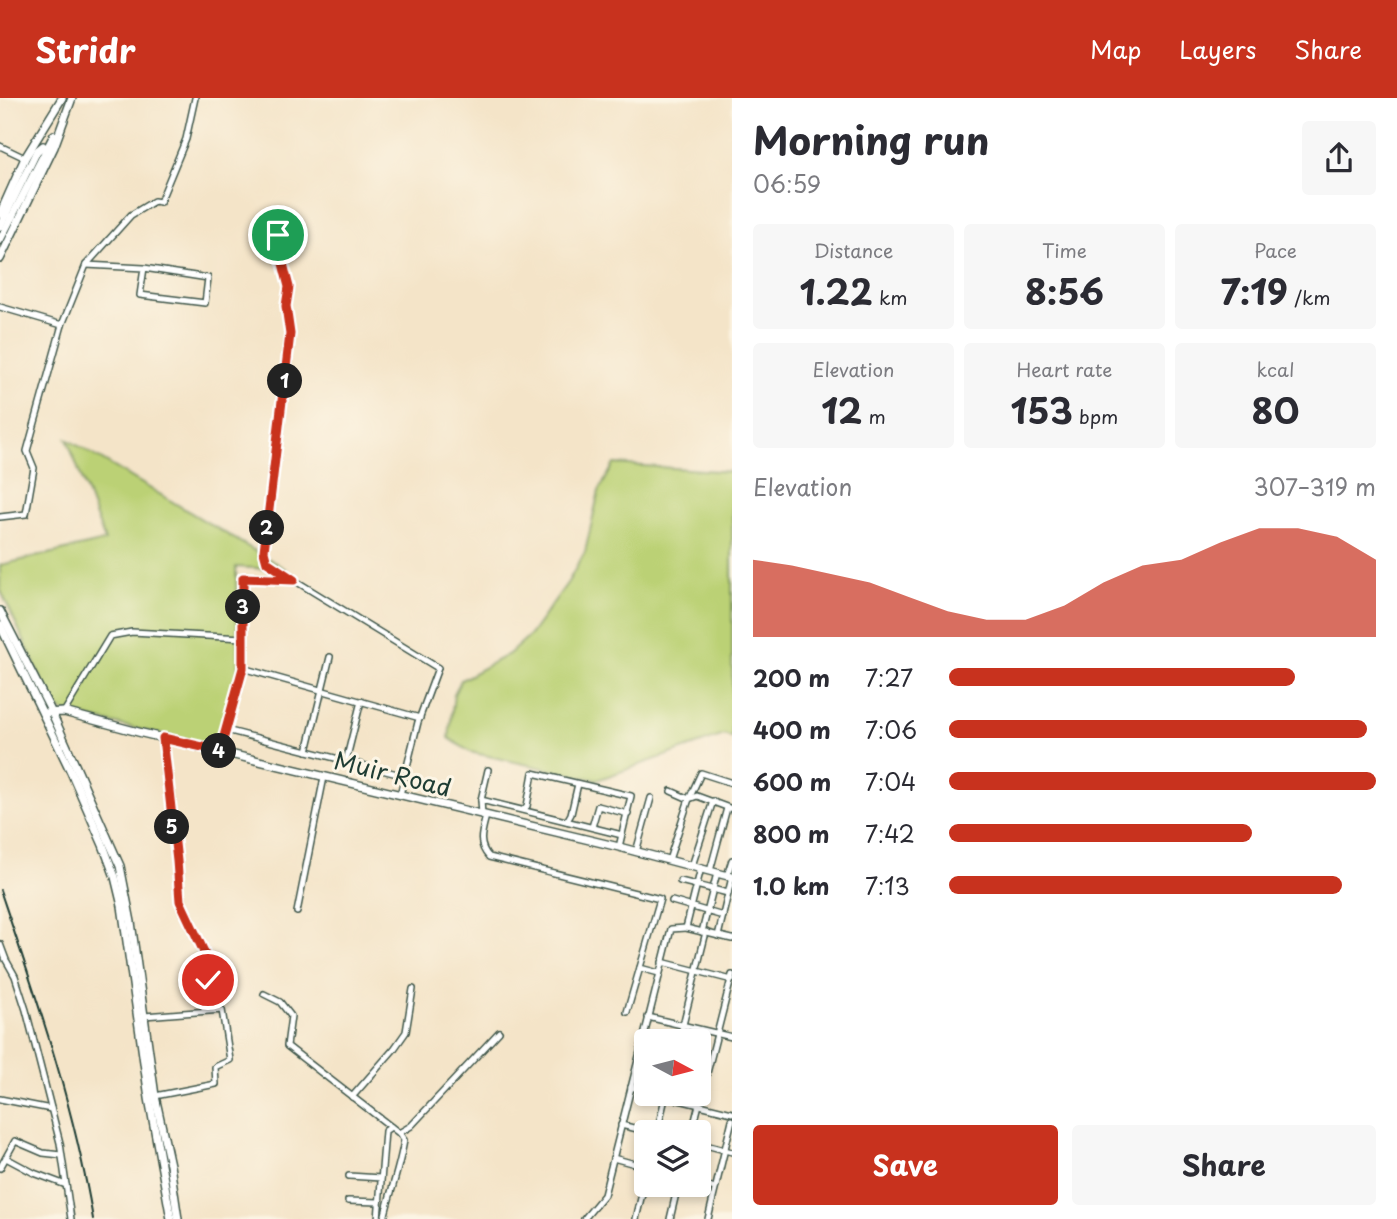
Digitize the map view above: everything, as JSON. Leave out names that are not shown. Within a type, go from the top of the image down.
[{"type":"main road","points":[[49,142],[72,98]]},
{"type":"main road","points":[[0,240],[22,193],[46,152],[61,100]]},
{"type":"main road","points":[[0,214],[24,159],[61,100]]},
{"type":"main road","points":[[0,259],[54,147],[66,110]]},
{"type":"main road","points":[[31,148],[39,141],[49,142]]},
{"type":"main road","points":[[1,224],[40,147],[45,147],[46,152]]},
{"type":"main road","points":[[0,611],[120,866],[131,922],[155,1096],[178,1219]]},
{"type":"main road","points":[[0,625],[48,713],[115,877],[122,906],[149,1098],[172,1219]]},
{"type":"main road","name":"Muir Road","points":[[48,713],[64,712],[619,847],[730,877]]},
{"type":"street","points":[[0,517],[26,514],[34,468],[27,451],[62,325],[86,265],[131,215],[154,201],[160,202],[186,139],[195,98]]},
{"type":"street","points":[[0,146],[24,159]]},
{"type":"street","points":[[278,235],[289,287],[286,306],[290,334],[264,551],[267,562],[438,668],[420,718],[400,795]]},
{"type":"street","points":[[86,265],[144,268],[208,278],[205,303],[140,295],[144,268]]},
{"type":"street","points":[[0,307],[62,325]]},
{"type":"street","points":[[220,751],[243,668],[243,578],[294,580]]},
{"type":"street","points":[[64,712],[110,636],[132,632],[243,638]]},
{"type":"street","points":[[307,751],[330,657]]},
{"type":"street","points":[[243,668],[420,718]]},
{"type":"street","points":[[346,761],[361,701]]},
{"type":"street","points":[[226,730],[405,776]]},
{"type":"street","points":[[163,738],[180,901],[204,952],[216,1010]]},
{"type":"street","points":[[488,770],[481,800],[484,815],[480,836],[489,858],[660,899],[626,1012]]},
{"type":"street","points":[[524,809],[533,773],[631,796],[619,847]]},
{"type":"street","points":[[669,860],[701,773],[732,783]]},
{"type":"street","points":[[298,912],[324,776]]},
{"type":"street","points":[[567,821],[578,784]]},
{"type":"street","points":[[671,791],[690,799],[697,796],[729,808],[682,1029]]},
{"type":"street","points":[[636,852],[652,798]]},
{"type":"street","points":[[481,800],[622,835]]},
{"type":"street","points":[[692,866],[713,801]]},
{"type":"street","points":[[592,827],[598,806],[628,814]]},
{"type":"street","points":[[719,936],[732,860]]},
{"type":"street","points":[[687,928],[701,868]]},
{"type":"street","points":[[680,881],[728,893]]},
{"type":"street","points":[[672,901],[723,916]]},
{"type":"street","points":[[584,1219],[604,1195],[671,929],[687,928],[732,939]]},
{"type":"street","points":[[0,944],[15,976],[26,1010],[61,1155],[71,1219]]},
{"type":"street","points":[[662,962],[732,978],[711,1057]]},
{"type":"street","points":[[1,968],[9,966]]},
{"type":"street","points":[[640,968],[659,973]]},
{"type":"street","points":[[352,1097],[406,1032],[414,989]]},
{"type":"street","points":[[264,994],[280,1002],[291,1016],[287,1046],[399,1133],[404,1140],[400,1167],[384,1219]]},
{"type":"street","points":[[144,1016],[222,1010],[230,1060],[215,1067],[216,1084],[155,1096]]},
{"type":"street","points":[[648,1017],[732,1037]]},
{"type":"street","points":[[399,1133],[411,1126],[499,1032]]},
{"type":"street","points":[[0,1099],[51,1109]]},
{"type":"street","points":[[706,1106],[732,1113]]},
{"type":"street","points":[[708,1219],[715,1188],[729,1152],[732,1120]]},
{"type":"street","points":[[621,1125],[634,1128]]},
{"type":"street","points":[[378,1219],[385,1131],[391,1127]]},
{"type":"street","points":[[0,1168],[15,1141],[43,1153],[61,1155]]},
{"type":"street","points":[[711,1147],[729,1152]]},
{"type":"street","points":[[6,1157],[66,1185]]},
{"type":"street","points":[[613,1158],[634,1164]]},
{"type":"street","points":[[349,1176],[381,1178]]},
{"type":"street","points":[[711,1187],[715,1188]]},
{"type":"street","points":[[636,1219],[641,1197]]},
{"type":"street","points":[[670,1219],[675,1197]]},
{"type":"street","points":[[348,1201],[379,1202]]},
{"type":"green space","points":[[67,439],[287,570],[236,567],[238,673],[217,747],[64,712],[53,704],[0,589],[0,565],[105,541]]},
{"type":"green space","points":[[614,464],[732,472],[732,738],[724,735],[597,780],[470,752],[449,738],[454,694],[461,680],[509,654],[530,635],[568,582],[585,552],[599,491]]},
{"type":"railway","points":[[0,890],[65,1094],[93,1219]]},
{"type":"route","points":[[208,980],[204,952],[180,901],[163,738],[220,751],[243,668],[243,578],[294,580],[267,562],[264,551],[290,334],[286,306],[289,287],[278,235]]}]
